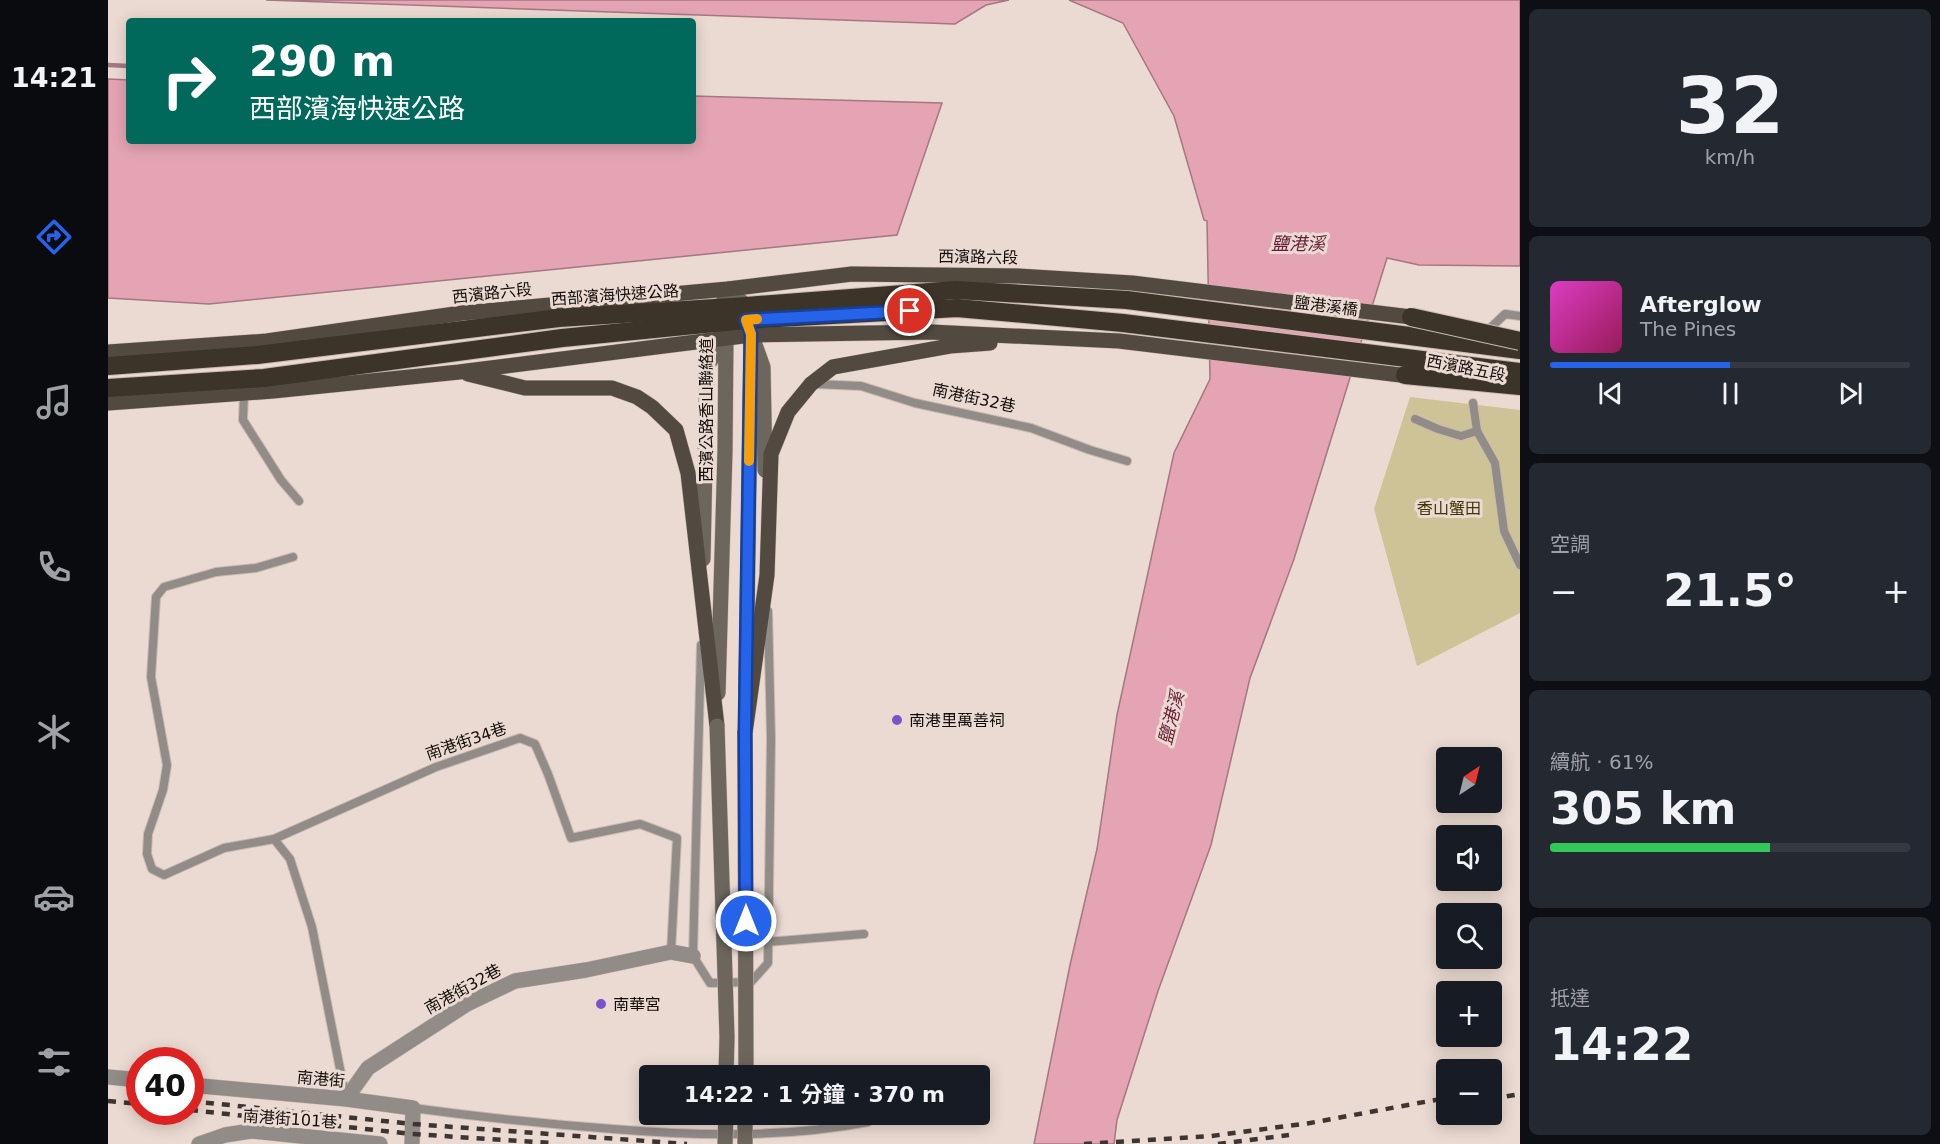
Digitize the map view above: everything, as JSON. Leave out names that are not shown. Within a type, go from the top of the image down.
[{"type":"highway","name":"西部濱海快速公路","points":[[748,320],[956,290],[1129,292]]},
{"type":"highway","name":"鹽港溪橋","points":[[1129,292],[1520,350]]},
{"type":"highway","name":"西部濱海快速公路","points":[[108,388],[264,378],[562,338],[723,322],[957,308],[1121,332]]},
{"type":"highway","points":[[1411,317],[1520,341]]},
{"type":"highway","name":"西部濱海快速公路","points":[[108,366],[257,355],[559,318],[723,322]]},
{"type":"highway","points":[[1121,332],[1515,384]]},
{"type":"highway","points":[[1405,375],[1515,384]]},
{"type":"main road","name":"西濱路六段","points":[[108,352],[267,341],[462,313],[728,289],[852,274],[1018,276],[1129,292]]},
{"type":"main road","name":"鹽港溪橋","points":[[1129,292],[1411,317]]},
{"type":"main road","points":[[108,403],[244,393],[459,372],[723,322],[748,320],[1042,338]]},
{"type":"main road","points":[[745,733],[767,575],[771,454],[789,412],[811,384],[833,367],[950,346],[1121,332],[1405,375]]},
{"type":"main road","points":[[459,372],[525,388],[612,388],[637,397],[652,407],[676,430],[688,473],[717,726]]},
{"type":"street","points":[[728,289],[748,320],[763,366],[767,575]]},
{"type":"street","name":"西濱公路香山聯絡道","points":[[726,1065],[717,726],[725,451],[723,322],[728,289]]},
{"type":"street","points":[[746,1065],[745,733],[748,320]]},
{"type":"street","points":[[702,603],[707,366],[723,322]]},
{"type":"street","name":"南港街32巷","points":[[346,1099],[368,1068],[467,1004],[515,981],[586,970],[671,952],[693,956]]},
{"type":"street","points":[[108,1077],[126,1079]]},
{"type":"street","name":"南港街","points":[[204,1086],[346,1099],[412,1108]]},
{"type":"street","points":[[412,1108],[412,1144]]},
{"type":"street","points":[[725,1144],[726,1125]]},
{"type":"street","points":[[745,1125],[745,1144]]},
{"type":"street","name":"南港街101巷","points":[[199,1144],[225,1135],[251,1131],[380,1144]]},
{"type":"lane","points":[[1480,338],[1505,314],[1520,316]]},
{"type":"lane","name":"南港街32巷","points":[[811,384],[861,386],[915,403],[1031,428],[1089,450],[1127,461]]},
{"type":"lane","points":[[244,393],[243,420],[281,480],[299,501]]},
{"type":"lane","points":[[1473,403],[1477,431],[1495,463],[1504,531],[1520,565]]},
{"type":"lane","points":[[1415,419],[1461,436],[1477,431]]},
{"type":"lane","name":"南港街34巷","points":[[293,557],[256,568],[216,572],[164,587],[156,597],[151,677],[166,765],[163,790],[148,834],[147,854],[152,869],[164,875],[224,848],[274,839],[435,767],[520,738],[535,744],[571,838],[640,824],[677,838],[671,952]]},
{"type":"lane","points":[[702,603],[693,956],[710,983],[751,982],[768,963],[771,738],[767,575]]},
{"type":"lane","points":[[274,839],[290,859],[312,927],[346,1099]]},
{"type":"lane","points":[[767,942],[864,934]]},
{"type":"lane","points":[[412,1108],[521,1122],[678,1134],[756,1134],[825,1130],[852,1125]]},
{"type":"green space","name":"香山蟹田","points":[[1410,397],[1520,410],[1520,613],[1417,666],[1374,509]]},
{"type":"water","points":[[266,0],[1009,0],[986,5],[955,24]]},
{"type":"water","name":"鹽港溪","points":[[1069,0],[1520,0],[1520,266],[1419,265],[1387,258],[1294,559],[1250,678],[1211,845],[1158,991],[1117,1120],[1114,1144],[1034,1144],[1070,965],[1097,849],[1117,715],[1174,453],[1210,379],[1207,221],[1204,220],[1174,116],[1123,23]]},
{"type":"water","points":[[108,79],[126,80],[126,144],[696,144],[696,96],[942,103],[897,235],[209,304],[108,298]]},
{"type":"waterway","points":[[108,65],[126,66]]},
{"type":"railway","points":[[1502,1097],[1520,1094]]},
{"type":"railway","points":[[1084,1144],[1211,1136],[1310,1123],[1436,1100]]},
{"type":"railway","points":[[108,1101],[126,1103]]},
{"type":"railway","points":[[204,1102],[413,1124],[687,1144]]},
{"type":"railway","points":[[204,1112],[412,1134],[551,1143]]},
{"type":"railway","points":[[1218,1144],[1289,1135]]},
{"type":"slow traffic","points":[[749,461],[751,334],[746,320],[757,319]]},
{"type":"place","name":"南港里萬善祠","points":[[897,720]]},
{"type":"place","name":"南華宮","points":[[601,1004]]},
{"type":"route","points":[[746,921],[745,733],[751,334],[746,320],[910,311]]}]
